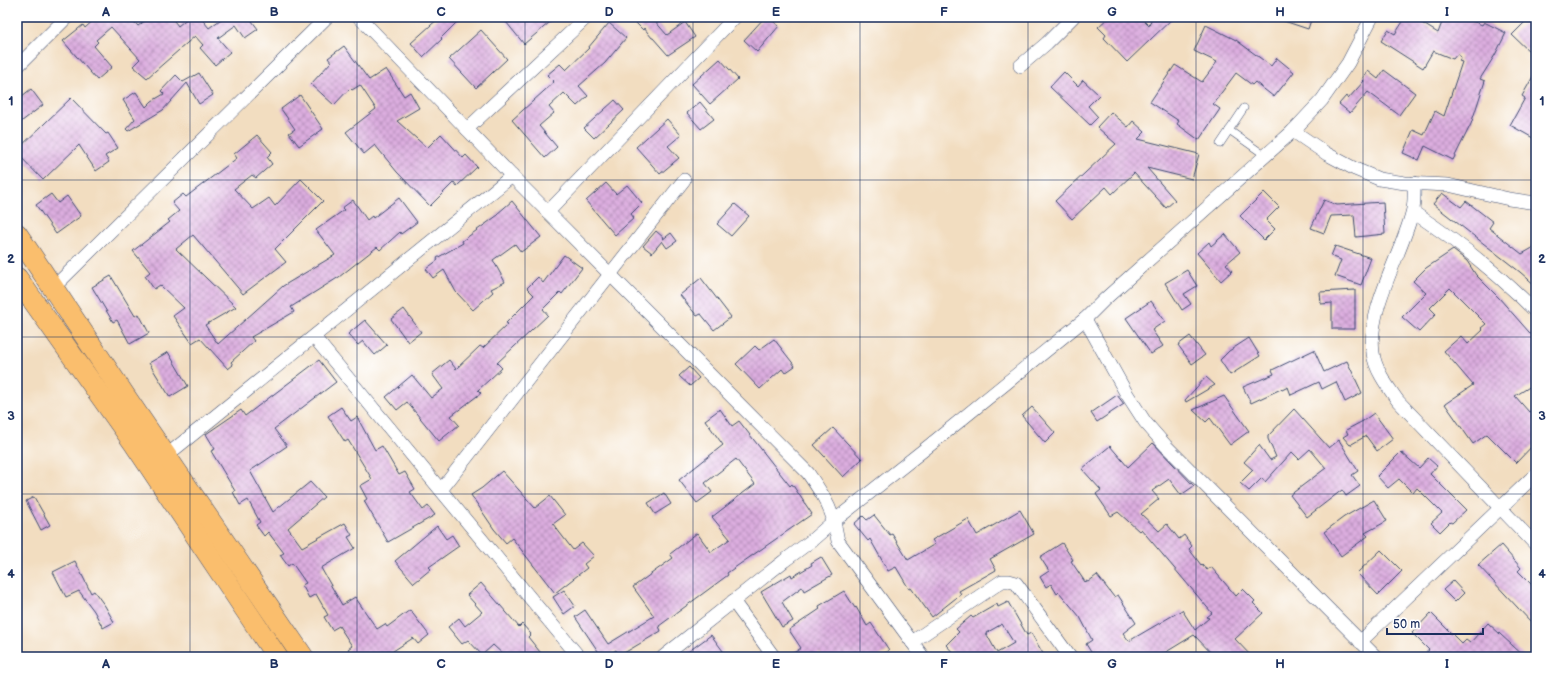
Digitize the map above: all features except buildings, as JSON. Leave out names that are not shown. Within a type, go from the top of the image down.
[{"type":"main road","points":[[17,234],[303,657]]},
{"type":"main road","points":[[17,278],[134,443],[277,657]]},
{"type":"main road","points":[[62,341],[80,328]]},
{"type":"street","points":[[17,67],[67,17]]},
{"type":"street","points":[[53,288],[327,17]]},
{"type":"street","points":[[359,17],[512,176],[808,473],[830,507],[838,541],[923,657]]},
{"type":"street","points":[[467,129],[587,17]]},
{"type":"street","points":[[548,212],[735,17]]},
{"type":"street","points":[[1020,66],[1047,43],[1073,17]]},
{"type":"street","points":[[663,657],[811,541],[1085,319],[1105,299],[1266,156],[1293,131],[1326,94],[1348,63],[1372,17]]},
{"type":"street","points":[[1293,131],[1327,154],[1355,169],[1379,179],[1448,185],[1509,199],[1536,203]]},
{"type":"street","points":[[166,456],[512,176]]},
{"type":"street","points":[[441,490],[684,180]]},
{"type":"street","points":[[1414,183],[1413,212],[1376,312],[1372,330],[1373,354],[1383,380],[1398,401],[1536,545]]},
{"type":"street","points":[[1413,212],[1447,234],[1479,260],[1522,297],[1536,312]]},
{"type":"street","points":[[1085,319],[1125,391],[1145,422],[1166,446],[1376,657]]},
{"type":"street","points":[[314,337],[579,657]]},
{"type":"street","points":[[1360,642],[1536,474]]},
{"type":"street","points":[[912,642],[1002,581],[1009,581],[1016,583],[1070,657]]},
{"type":"street","points":[[733,601],[774,657]]},
{"type":"lane","points":[[1220,144],[1244,108]]},
{"type":"lane","points":[[1229,130],[1266,156]]}]
